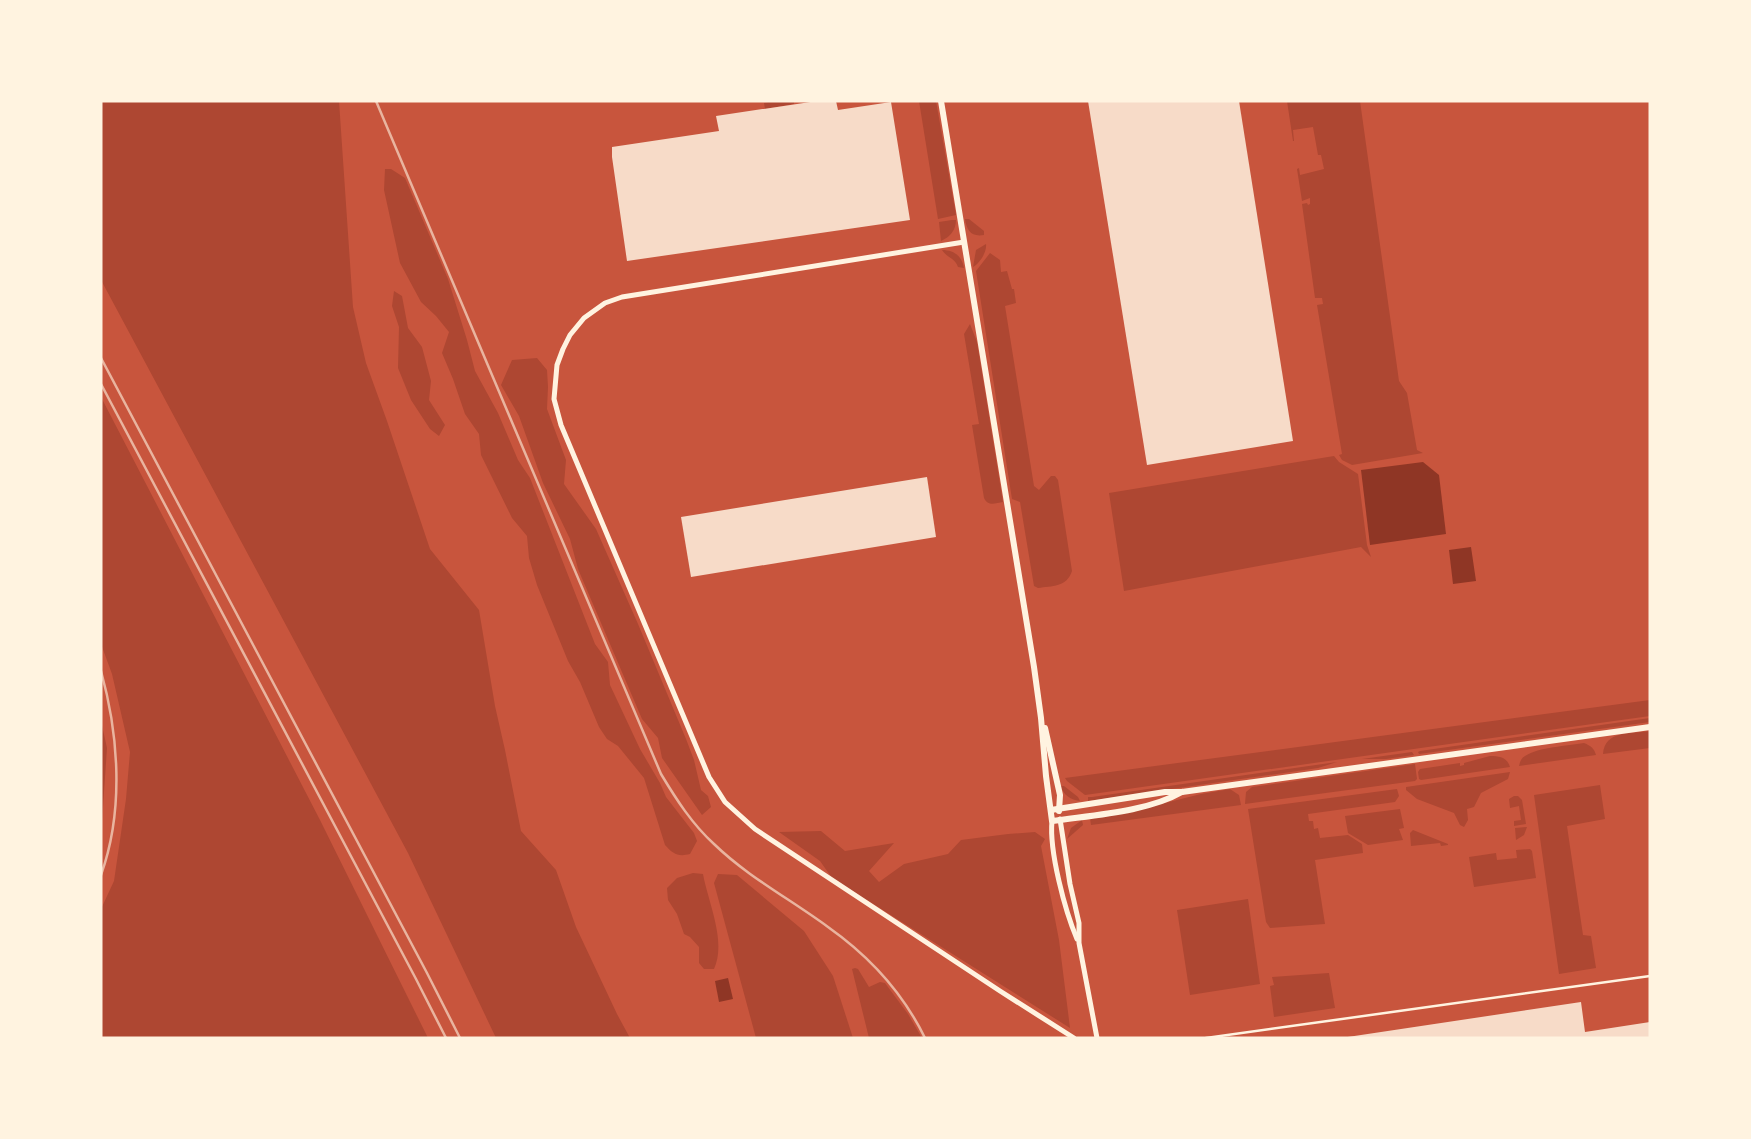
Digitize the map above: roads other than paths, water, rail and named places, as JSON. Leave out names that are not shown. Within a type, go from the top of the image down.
[{"type":"street","points":[[941,101],[1032,650],[1041,718],[1043,757],[1051,810],[1052,835],[1060,882],[1071,925],[1079,943]]},
{"type":"street","points":[[964,242],[667,288],[614,299],[584,318],[570,335],[557,365],[554,399],[567,440],[636,605],[710,777],[725,802],[755,829],[1000,992],[1074,1038]]},
{"type":"street","points":[[1041,718],[1049,743],[1060,795],[1060,820],[1070,884],[1079,923],[1079,943],[1096,1038]]},
{"type":"street","points":[[1051,810],[1165,792],[1182,792],[1650,727]]},
{"type":"street","points":[[1052,821],[1118,811],[1167,800],[1182,792]]},
{"type":"lane","points":[[1206,1038],[1650,976]]},
{"type":"railway","points":[[376,101],[661,774],[692,820],[727,856],[843,938],[871,963],[884,976],[906,1006],[925,1038]]},
{"type":"railway","points":[[101,358],[460,1038]]},
{"type":"railway","points":[[101,384],[446,1038]]},
{"type":"railway","points":[[101,671],[112,721],[116,773],[113,825],[101,875]]}]
